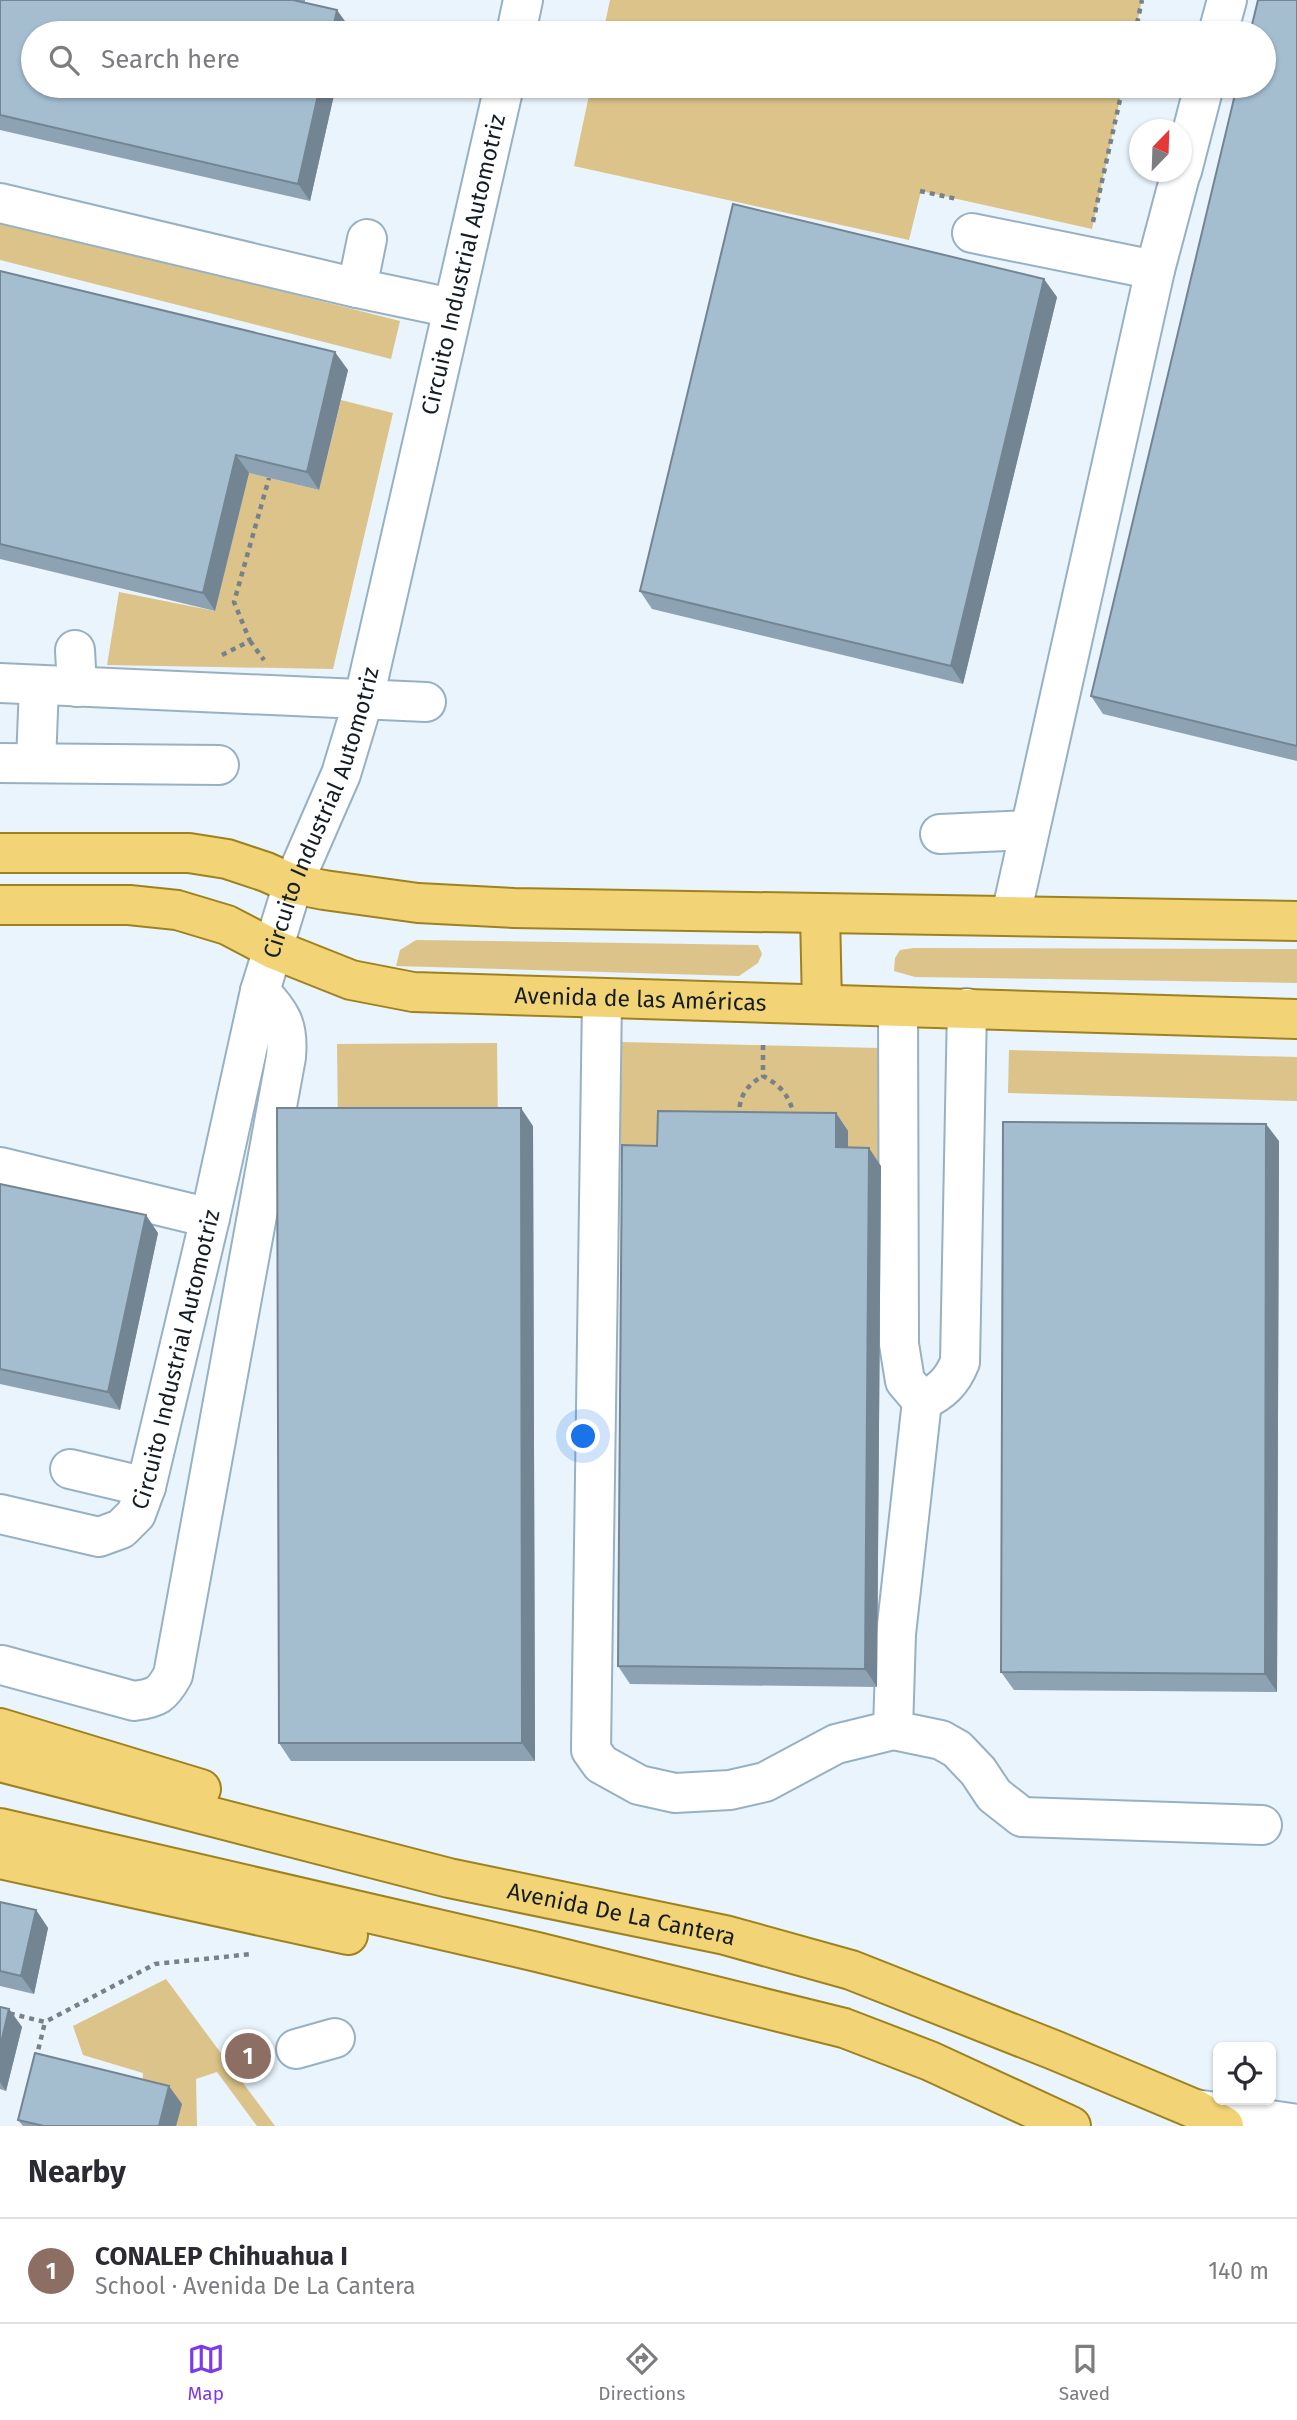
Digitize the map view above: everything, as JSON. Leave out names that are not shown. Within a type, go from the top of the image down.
[{"type":"main road","points":[[0,853],[189,853],[227,859],[293,884],[324,890],[431,903],[514,908],[1297,921]]},
{"type":"main road","name":"Avenida de las Américas","points":[[0,905],[129,905],[177,910],[227,925],[273,949],[351,980],[413,992],[1297,1018]]},
{"type":"main road","points":[[820,914],[821,1004]]},
{"type":"main road","points":[[0,1728],[341,1831],[391,1850],[449,1878]]},
{"type":"main road","name":"Avenida De La Cantera","points":[[0,1762],[449,1878],[724,1934],[851,1970],[1054,2050],[1210,2118]]},
{"type":"main road","points":[[0,1828],[537,1952],[844,2028],[930,2061],[1071,2126]]},
{"type":"main road","points":[[0,1859],[423,1950],[475,1954],[537,1952]]},
{"type":"street","points":[[519,21],[523,0]]},
{"type":"street","points":[[1221,21],[1227,0]]},
{"type":"street","name":"Circuito Industrial Automotriz","points":[[0,1514],[99,1537],[121,1529],[136,1514],[146,1487],[210,1218],[260,991],[293,884],[341,774],[364,698],[500,98]]},
{"type":"street","points":[[1192,130],[1201,98]]},
{"type":"street","points":[[1011,915],[1155,270],[1178,182]]},
{"type":"street","points":[[0,203],[452,308]]},
{"type":"street","points":[[966,216],[1155,270]]},
{"type":"street","points":[[357,288],[367,239]]},
{"type":"street","points":[[0,683],[39,685],[76,668],[426,702]]},
{"type":"street","points":[[39,685],[18,763],[219,765]]},
{"type":"street","points":[[940,834],[1029,830]]},
{"type":"street","points":[[2,1665],[134,1701],[151,1699],[164,1691],[173,1675],[286,1057],[288,1035],[282,1016],[260,991]]},
{"type":"street","points":[[602,999],[591,1750],[601,1764],[639,1785],[676,1793],[730,1790],[765,1782],[836,1744],[893,1730],[941,1740],[957,1749],[978,1771],[995,1795],[1021,1817],[1262,1825]]},
{"type":"street","points":[[893,1730],[896,1634],[922,1401],[905,1381],[899,1344],[898,1007]]},
{"type":"street","points":[[922,1401],[937,1394],[949,1383],[960,1362],[967,1008]]},
{"type":"street","points":[[0,1167],[210,1218]]},
{"type":"street","points":[[69,1469],[146,1487]]},
{"type":"street","points":[[296,2049],[335,2038]]},
{"type":"street","points":[[1210,2118],[1297,2124]]},
{"type":"path","points":[[1138,21],[1142,0]]},
{"type":"path","points":[[1092,229],[1121,98]]},
{"type":"path","points":[[920,191],[966,216]]},
{"type":"path","points":[[269,478],[234,602],[250,641],[270,668]]},
{"type":"path","points":[[220,656],[250,641]]},
{"type":"path","points":[[763,1045],[763,1076]]},
{"type":"path","points":[[739,1118],[743,1091],[763,1076]]},
{"type":"path","points":[[763,1076],[777,1084],[790,1100],[795,1121]]},
{"type":"path","points":[[0,2011],[45,2022],[155,1964],[252,1954]]},
{"type":"path","points":[[33,2069],[45,2022]]},
{"type":"path","points":[[36,2058],[49,2061]]},
{"type":"shaded area","points":[[610,0],[1142,0],[1138,21],[606,21]]},
{"type":"shaded area","points":[[588,98],[1120,98],[1092,229],[921,191],[909,240],[574,166]]},
{"type":"shaded area","points":[[0,220],[400,321],[391,359],[0,260]]},
{"type":"shaded area","points":[[341,400],[393,413],[333,669],[107,665],[119,592],[215,611],[249,473],[319,490]]},
{"type":"shaded area","points":[[416,940],[758,945],[762,954],[758,963],[739,976],[396,966],[400,950]]},
{"type":"shaded area","points":[[1297,949],[1297,983],[915,977],[894,971],[895,958],[900,950]]},
{"type":"shaded area","points":[[621,1042],[880,1048],[881,1166],[848,1165],[848,1131],[634,1189],[621,1188]]},
{"type":"shaded area","points":[[497,1043],[498,1126],[338,1126],[337,1044]]},
{"type":"shaded area","points":[[1009,1050],[1297,1057],[1297,1101],[1008,1093]]},
{"type":"shaded area","points":[[166,1979],[275,2126],[257,2126],[217,2072],[196,2079],[197,2126],[176,2126],[142,2094],[143,2073],[83,2055],[73,2026]]},
{"type":"building","points":[[0,0],[293,0],[337,10],[335,21],[21,21],[21,98],[317,98],[298,184],[0,115]]},
{"type":"building","points":[[1258,0],[1297,0],[1297,746],[1091,696],[1234,98],[1276,98],[1276,21],[1253,21]]},
{"type":"building","points":[[733,204],[1044,279],[951,666],[640,591]]},
{"type":"building","points":[[0,271],[335,352],[307,472],[236,455],[203,593],[0,544]]},
{"type":"building","points":[[277,1108],[521,1108],[522,1743],[279,1743]]},
{"type":"building","points":[[658,1111],[836,1113],[836,1147],[869,1148],[865,1669],[618,1666],[622,1145],[657,1146]]},
{"type":"building","points":[[1003,1122],[1266,1124],[1265,1674],[1001,1672]]},
{"type":"building","points":[[0,1184],[146,1215],[108,1392],[0,1369]]},
{"type":"building","points":[[0,1902],[36,1910],[21,1976],[0,1971]]},
{"type":"building","points":[[0,2007],[9,2009],[0,2047]]},
{"type":"building","points":[[35,2053],[169,2086],[159,2126],[44,2126],[18,2120]]},
{"type":"place","name":"CONALEP Chihuahua I","points":[[248,2056]]}]
